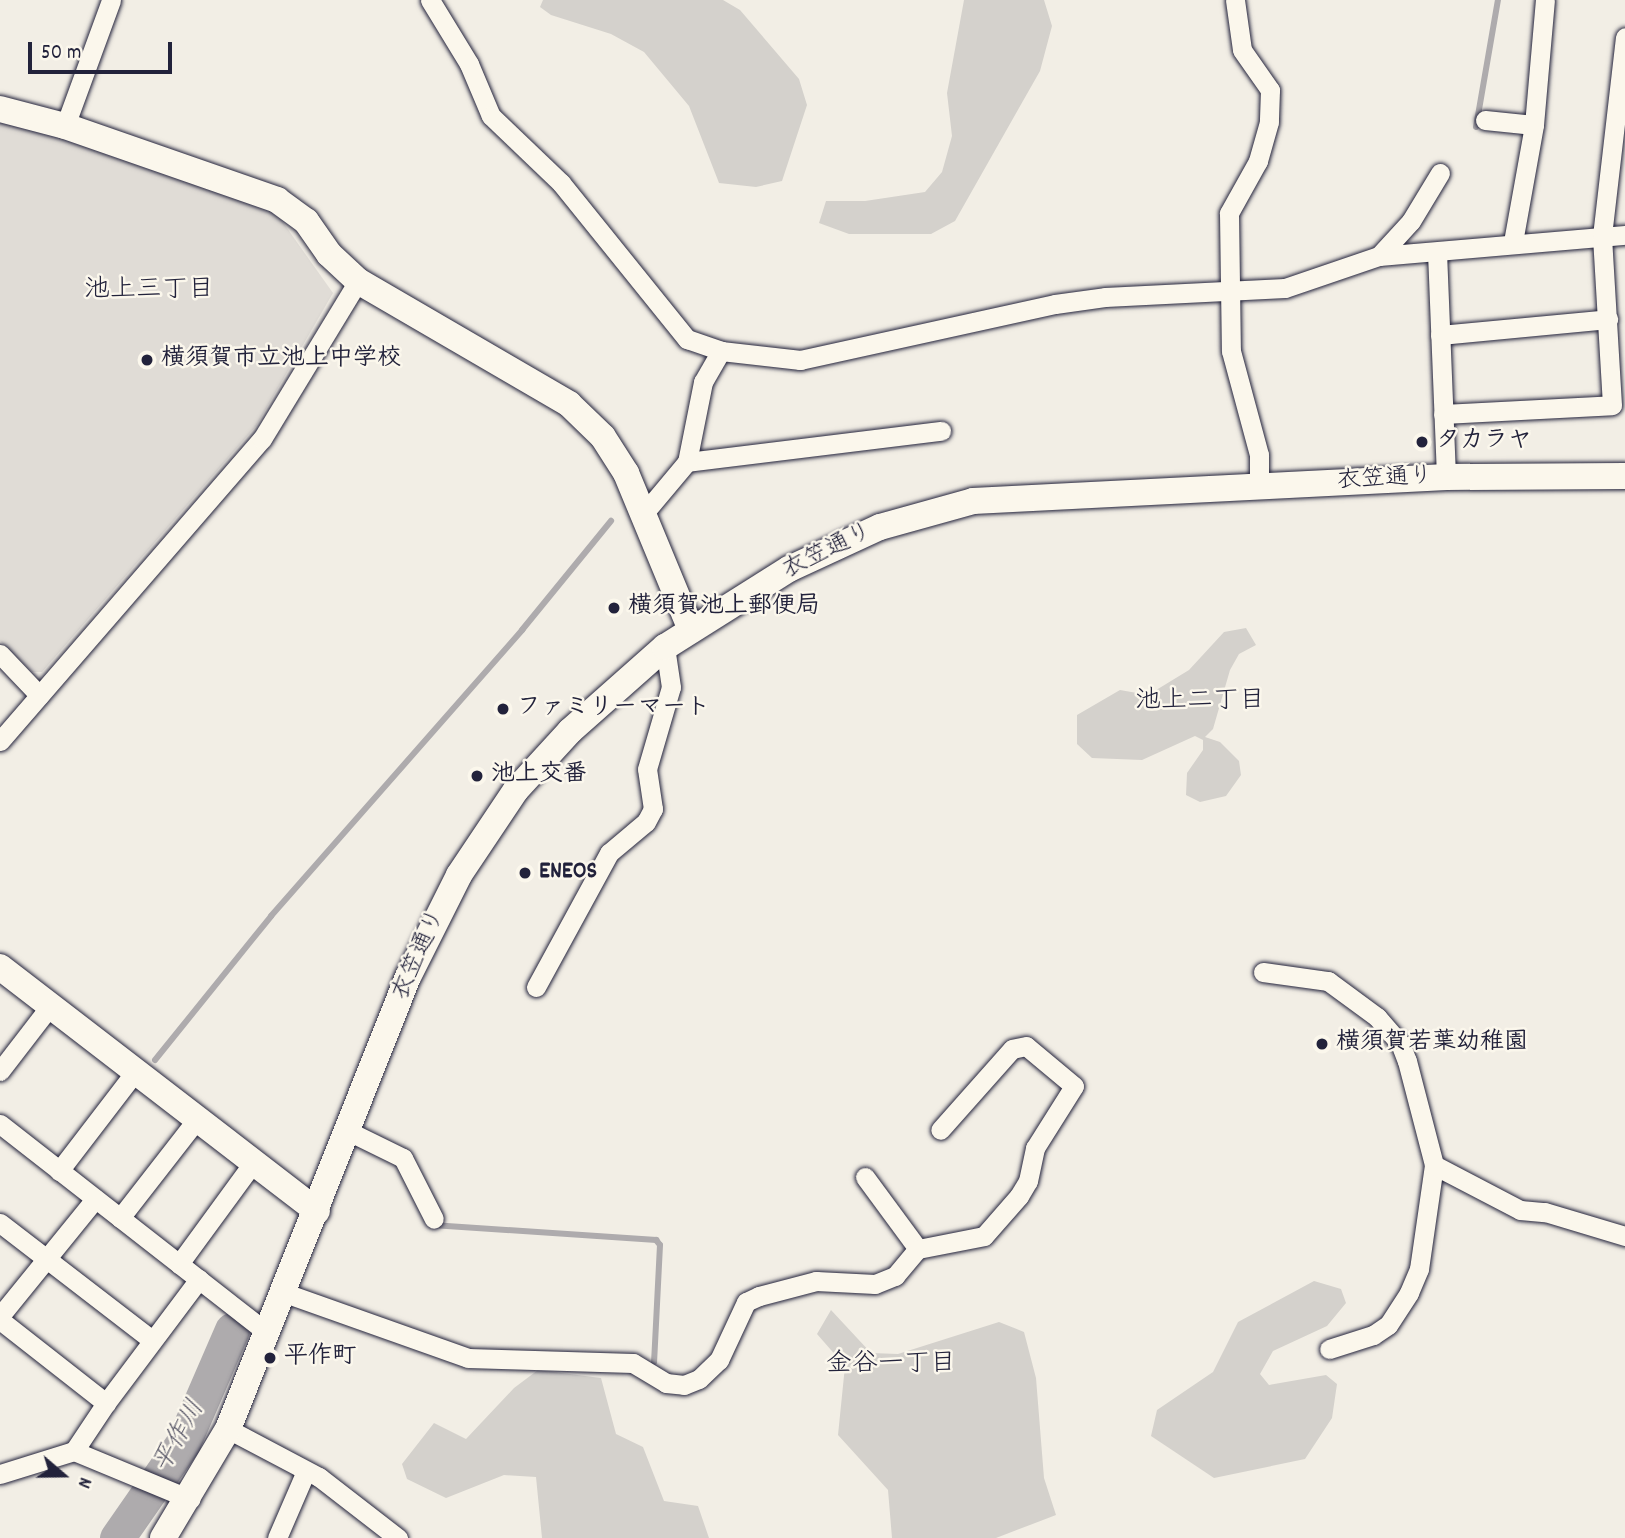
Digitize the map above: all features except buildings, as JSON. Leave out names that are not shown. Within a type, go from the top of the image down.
[{"type":"street","points":[[65,126],[111,0]]},
{"type":"street","points":[[430,0],[468,64],[491,116],[576,201],[687,339],[721,351],[800,360],[1055,304],[1105,297],[1231,293],[1285,288],[1379,256],[1513,242],[1625,235]]},
{"type":"street","points":[[1235,0],[1242,50],[1270,90],[1269,122],[1258,161],[1228,213],[1231,351],[1259,455],[1259,486]]},
{"type":"street","points":[[1513,242],[1534,125],[1545,0]]},
{"type":"street","points":[[1443,414],[1612,405],[1602,236],[1625,37]]},
{"type":"street","points":[[0,109],[65,126],[276,200],[306,221],[329,254],[358,281],[569,404],[603,437],[645,512],[691,630]]},
{"type":"street","points":[[1485,120],[1534,125]]},
{"type":"street","points":[[1379,256],[1411,221],[1440,173]]},
{"type":"street","points":[[1437,252],[1446,477]]},
{"type":"street","points":[[0,741],[262,439],[358,281]]},
{"type":"street","points":[[1440,335],[1608,319]]},
{"type":"street","points":[[645,512],[687,462],[703,382],[721,351]]},
{"type":"street","points":[[687,462],[941,431]]},
{"type":"street","name":"衣笠通り","points":[[163,1538],[190,1499],[228,1429],[282,1292],[350,1132],[425,939],[485,831],[570,731],[665,648],[789,569],[880,527],[974,501],[1446,477],[1625,476]]},
{"type":"street","points":[[536,987],[609,853],[646,822],[653,809],[648,769],[671,687],[665,648]]},
{"type":"street","points":[[0,654],[39,695]]},
{"type":"street","points":[[0,967],[317,1211]]},
{"type":"street","points":[[1263,972],[1328,981],[1377,1017],[1400,1043],[1407,1061],[1434,1165],[1419,1269],[1409,1293],[1388,1325],[1373,1335],[1329,1349]]},
{"type":"street","points":[[0,1071],[50,1006]]},
{"type":"street","points":[[282,1292],[468,1358],[633,1363],[666,1383],[684,1385],[699,1379],[719,1360],[746,1303],[816,1281],[875,1284],[895,1276],[918,1249],[984,1236],[1020,1196],[1028,1181],[1035,1147],[1074,1086],[1026,1046],[1012,1049],[940,1130]]},
{"type":"street","points":[[60,1171],[135,1072]]},
{"type":"street","points":[[120,1217],[197,1119]]},
{"type":"street","points":[[0,1124],[266,1332]]},
{"type":"street","points":[[350,1132],[403,1158],[434,1219]]},
{"type":"street","points":[[180,1264],[253,1163]]},
{"type":"street","points":[[1434,1165],[1520,1210],[1545,1212],[1625,1236]]},
{"type":"street","points":[[865,1177],[918,1249]]},
{"type":"street","points":[[95,1199],[0,1318],[106,1403]]},
{"type":"street","points":[[0,1223],[152,1340]]},
{"type":"street","points":[[0,1474],[74,1451],[106,1403],[199,1279]]},
{"type":"street","points":[[228,1429],[348,1497],[398,1538]]},
{"type":"street","points":[[74,1451],[190,1499]]},
{"type":"street","points":[[277,1538],[306,1471]]},
{"type":"shaded area","points":[[543,0],[723,0],[740,10],[799,79],[807,105],[782,181],[756,187],[719,183],[689,106],[644,52],[611,34],[551,15],[540,7]]},
{"type":"shaded area","points":[[964,0],[1044,0],[1052,26],[1040,71],[955,221],[931,234],[849,234],[819,223],[826,201],[865,201],[925,192],[942,172],[952,136],[947,93]]},
{"type":"shaded area","name":"横須賀市立池上中学校","points":[[0,122],[85,143],[277,214],[333,293],[256,426],[42,672],[32,672],[0,641]]},
{"type":"shaded area","points":[[1246,628],[1256,645],[1239,654],[1230,670],[1213,729],[1205,737],[1220,742],[1239,761],[1241,775],[1226,796],[1200,802],[1186,795],[1187,773],[1203,750],[1203,740],[1195,736],[1142,760],[1092,758],[1077,744],[1077,715],[1120,690],[1148,695],[1189,670],[1224,632]]},
{"type":"shaded area","points":[[1314,1281],[1341,1289],[1346,1303],[1327,1326],[1273,1351],[1260,1374],[1269,1385],[1326,1375],[1337,1384],[1332,1418],[1305,1459],[1214,1478],[1151,1436],[1157,1410],[1213,1372],[1238,1322]]},
{"type":"shaded area","points":[[831,1310],[871,1353],[898,1354],[999,1322],[1024,1332],[1036,1378],[1044,1478],[1056,1515],[996,1538],[892,1538],[888,1490],[838,1435],[845,1366],[817,1334]]},
{"type":"shaded area","points":[[538,1370],[601,1378],[616,1434],[643,1447],[664,1501],[698,1506],[709,1538],[542,1538],[536,1477],[504,1475],[446,1498],[407,1479],[402,1464],[434,1423],[466,1439],[514,1388]]},
{"type":"waterway","points":[[1476,127],[1498,0]]},
{"type":"waterway","points":[[155,1060],[271,916],[522,630],[611,521]]},
{"type":"waterway","points":[[432,1225],[656,1240],[660,1245],[654,1362]]},
{"type":"waterway","name":"平作川","points":[[117,1538],[183,1443],[232,1330]]},
{"type":"place","name":"横須賀市立池上中学校","points":[[147,360]]},
{"type":"place","name":"タカラヤ","points":[[1422,442]]},
{"type":"place","name":"横須賀池上郵便局","points":[[614,608]]},
{"type":"place","name":"ファミリーマート","points":[[503,709]]},
{"type":"place","name":"池上交番","points":[[477,776]]},
{"type":"place","name":"ENEOS","points":[[525,873]]},
{"type":"place","name":"横須賀若葉幼稚園","points":[[1322,1044]]},
{"type":"place","name":"平作町","points":[[270,1358]]},
{"type":"district","name":"池上三丁目","points":[[149,291]]},
{"type":"district","name":"池上二丁目","points":[[1200,702]]},
{"type":"district","name":"金谷一丁目","points":[[891,1365]]}]
